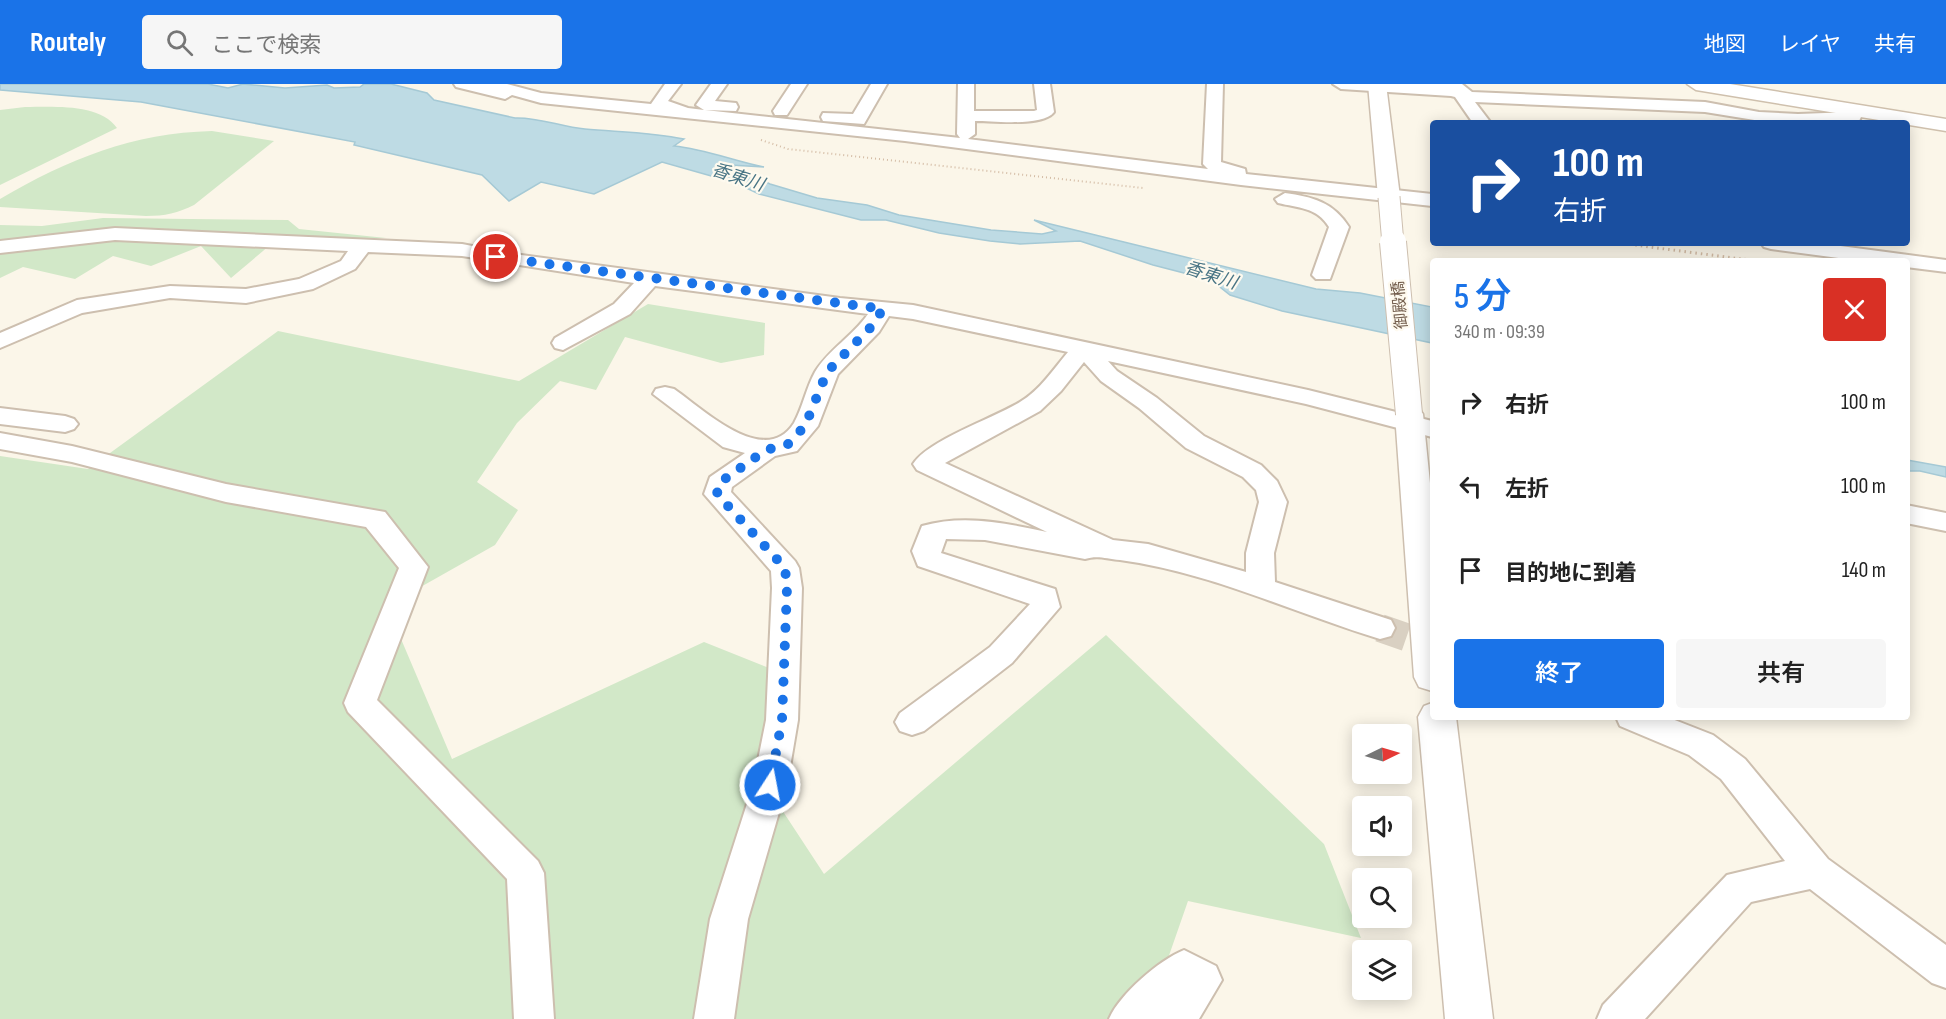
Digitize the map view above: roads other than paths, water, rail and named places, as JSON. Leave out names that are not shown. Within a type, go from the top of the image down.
[{"type":"street","points":[[462,84],[500,94],[516,93],[905,136],[1250,180],[1430,200]]},
{"type":"street","points":[[488,84],[516,93]]},
{"type":"street","points":[[673,84],[658,103],[683,109],[685,113]]},
{"type":"street","points":[[719,84],[704,105],[858,120],[879,84]]},
{"type":"street","points":[[781,111],[799,84]]},
{"type":"street","points":[[966,84],[966,134]]},
{"type":"street","points":[[967,116],[1037,116],[1046,112],[1042,84]]},
{"type":"street","points":[[1215,84],[1212,164],[1221,170],[1253,176],[1228,193],[1237,197],[1302,201],[1320,206],[1333,215],[1339,227],[1323,275]]},
{"type":"street","points":[[1341,84],[1456,88],[1470,97],[1705,107],[1727,117],[1822,120],[1853,117]]},
{"type":"street","name":"御殿橋","points":[[1377,85],[1388,196],[1417,423],[1430,643]]},
{"type":"street","points":[[1689,85],[1872,120]]},
{"type":"street","points":[[1689,85],[1946,125]]},
{"type":"street","points":[[1456,88],[1480,120]]},
{"type":"street","points":[[1910,127],[1946,132]]},
{"type":"street","points":[[0,247],[114,234],[462,250],[649,279],[969,322],[1417,423]]},
{"type":"street","points":[[0,341],[78,307],[170,292],[246,296],[305,284],[348,266],[362,246]]},
{"type":"street","points":[[1794,246],[1885,258]]},
{"type":"street","points":[[1910,261],[1946,266]]},
{"type":"street","points":[[563,343],[622,309],[649,279]]},
{"type":"street","points":[[714,1019],[729,919],[770,785],[782,720],[787,588],[785,568],[717,494],[719,483],[766,450],[788,444],[805,426],[827,372],[871,327],[883,309]]},
{"type":"street","points":[[1088,349],[1046,394],[1032,405],[943,452],[926,464],[1108,549]]},
{"type":"street","points":[[1088,349],[1109,376],[1148,403],[1195,441],[1252,471],[1268,487],[1273,502],[1260,552],[1261,588]]},
{"type":"street","points":[[665,394],[732,441],[766,450]]},
{"type":"street","points":[[0,416],[65,424]]},
{"type":"street","points":[[0,441],[72,454],[226,493],[375,519],[414,567],[381,645],[360,703],[525,873],[534,1019]]},
{"type":"street","points":[[1910,515],[1946,522]]},
{"type":"street","points":[[912,722],[1001,655],[1045,607],[1044,597],[928,559],[926,551],[932,533],[942,529],[999,533],[1086,550],[1108,549],[1148,554],[1261,588],[1380,628]]},
{"type":"street","points":[[1437,720],[1469,1019]]},
{"type":"street","points":[[1639,720],[1701,745],[1733,769],[1815,871],[1946,969]]},
{"type":"street","points":[[1617,1019],[1740,887],[1815,871]]},
{"type":"street","points":[[1129,1019],[1184,969],[1202,980],[1175,1019]]},
{"type":"water","name":"香東川","points":[[0,84],[208,84],[228,88],[243,84],[285,88],[327,85],[334,88],[360,87],[364,84],[391,84],[427,93],[434,100],[515,118],[533,119],[576,128],[684,139],[674,146],[764,167],[730,165],[770,184],[817,198],[867,205],[899,215],[991,230],[1042,234],[1056,231],[1034,220],[1316,289],[1360,293],[1430,307],[1430,343],[1282,311],[1230,295],[1211,280],[1153,265],[1080,241],[1020,244],[939,233],[886,220],[861,220],[759,194],[736,183],[662,162],[594,194],[541,182],[509,201],[482,175],[354,145],[355,142],[141,102],[0,90]]},
{"type":"water","points":[[1910,461],[1946,467],[1946,477],[1910,471]]},
{"type":"tunnel","points":[[1380,628],[1430,645]]}]
